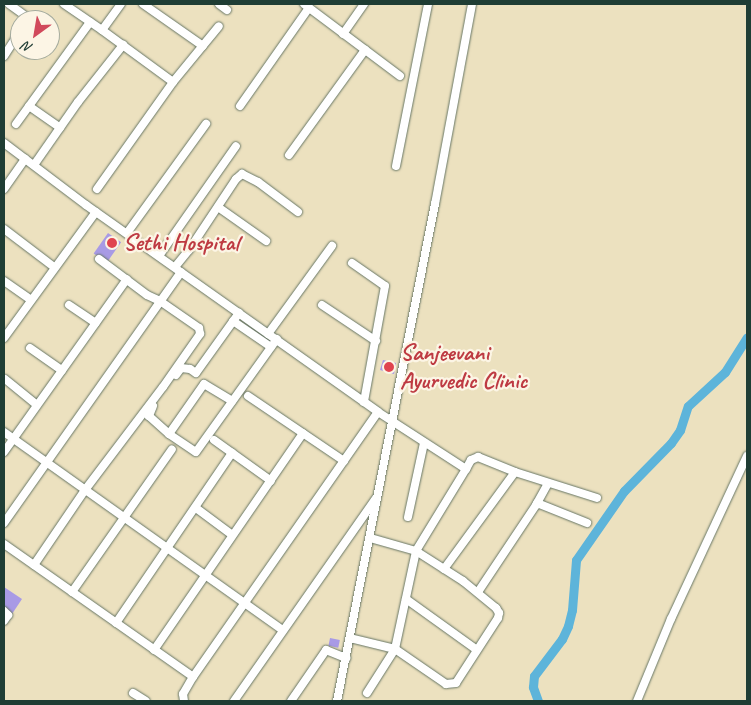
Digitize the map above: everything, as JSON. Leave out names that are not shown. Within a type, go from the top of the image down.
[{"type":"street","points":[[4,12],[9,4]]},
{"type":"street","points":[[64,4],[173,82]]},
{"type":"street","points":[[102,30],[121,4]]},
{"type":"street","points":[[143,4],[203,46]]},
{"type":"street","points":[[218,4],[227,10]]},
{"type":"street","points":[[343,34],[364,4]]},
{"type":"street","points":[[396,166],[428,4]]},
{"type":"street","points":[[337,701],[393,422],[472,4]]},
{"type":"street","points":[[240,106],[307,6],[400,76]]},
{"type":"street","points":[[16,124],[90,22]]},
{"type":"street","points":[[97,189],[173,82],[219,26]]},
{"type":"street","points":[[34,165],[123,45]]},
{"type":"street","points":[[289,155],[365,50]]},
{"type":"street","points":[[29,106],[60,128]]},
{"type":"street","points":[[127,233],[206,124]]},
{"type":"street","points":[[4,143],[96,212],[378,412],[466,470]]},
{"type":"street","points":[[159,256],[236,146]]},
{"type":"street","points":[[4,189],[25,159]]},
{"type":"street","points":[[4,523],[160,301],[189,250],[236,179],[242,174],[258,182],[298,212]]},
{"type":"street","points":[[218,207],[266,241]]},
{"type":"street","points":[[5,333],[96,212]]},
{"type":"street","points":[[4,229],[54,267]]},
{"type":"street","points":[[268,334],[332,246]]},
{"type":"street","points":[[34,565],[85,490],[164,387],[200,334],[199,328],[160,301],[147,295],[99,259]]},
{"type":"street","points":[[352,263],[385,286],[364,402]]},
{"type":"street","points":[[4,452],[126,279]]},
{"type":"street","points":[[4,281],[30,299]]},
{"type":"street","points":[[322,304],[376,341]]},
{"type":"street","points":[[69,305],[96,323]]},
{"type":"street","points":[[196,373],[239,313]]},
{"type":"street","points":[[233,322],[271,348]]},
{"type":"street","points":[[232,401],[204,384],[196,373],[190,369],[181,368],[152,408],[149,416],[169,434],[196,452],[277,340]]},
{"type":"street","points":[[30,348],[62,370]]},
{"type":"street","points":[[5,379],[37,406]]},
{"type":"street","points":[[169,434],[204,384]]},
{"type":"street","points":[[248,396],[344,461]]},
{"type":"street","points":[[184,701],[183,694],[193,677],[378,412]]},
{"type":"street","points":[[4,432],[283,630]]},
{"type":"street","points":[[154,650],[206,575],[231,534],[271,481],[303,433]]},
{"type":"street","points":[[214,440],[271,481]]},
{"type":"street","points":[[408,517],[424,443]]},
{"type":"street","points":[[72,592],[172,449]]},
{"type":"street","points":[[116,623],[232,453]]},
{"type":"street","points":[[637,701],[671,619],[747,456]]},
{"type":"street","points":[[367,693],[395,649],[416,551],[471,460],[478,457],[515,472],[597,498]]},
{"type":"street","points":[[444,568],[515,472]]},
{"type":"street","points":[[478,592],[537,503],[548,483]]},
{"type":"street","points":[[234,701],[378,495]]},
{"type":"street","points":[[537,503],[587,523]]},
{"type":"street","points":[[196,508],[231,534]]},
{"type":"street","points":[[350,638],[395,649],[451,685],[456,683],[498,618],[496,608],[478,592],[444,568],[416,551],[370,538]]},
{"type":"street","points":[[4,544],[193,677]]},
{"type":"street","points":[[406,599],[477,650]]},
{"type":"street","points":[[4,611],[8,614],[4,621]]},
{"type":"street","points":[[291,701],[326,650],[346,658]]},
{"type":"street","points":[[133,692],[146,701]]},
{"type":"building","points":[[108,233],[121,242],[107,263],[94,253]]},
{"type":"building","points":[[383,360],[396,363],[394,374],[380,370]]},
{"type":"building","points":[[4,587],[22,599],[12,614],[4,609]]},
{"type":"building","points":[[330,638],[340,640],[338,648],[328,646]]},
{"type":"waterway","points":[[538,701],[533,687],[534,676],[562,639],[568,626],[572,610],[576,560],[624,491],[671,443],[680,430],[688,406],[725,372],[747,337]]},
{"type":"place","name":"Sethi Hospital","points":[[112,243]]},
{"type":"place","name":"Sanjeevani Ayurvedic Clinic","points":[[389,367]]}]
